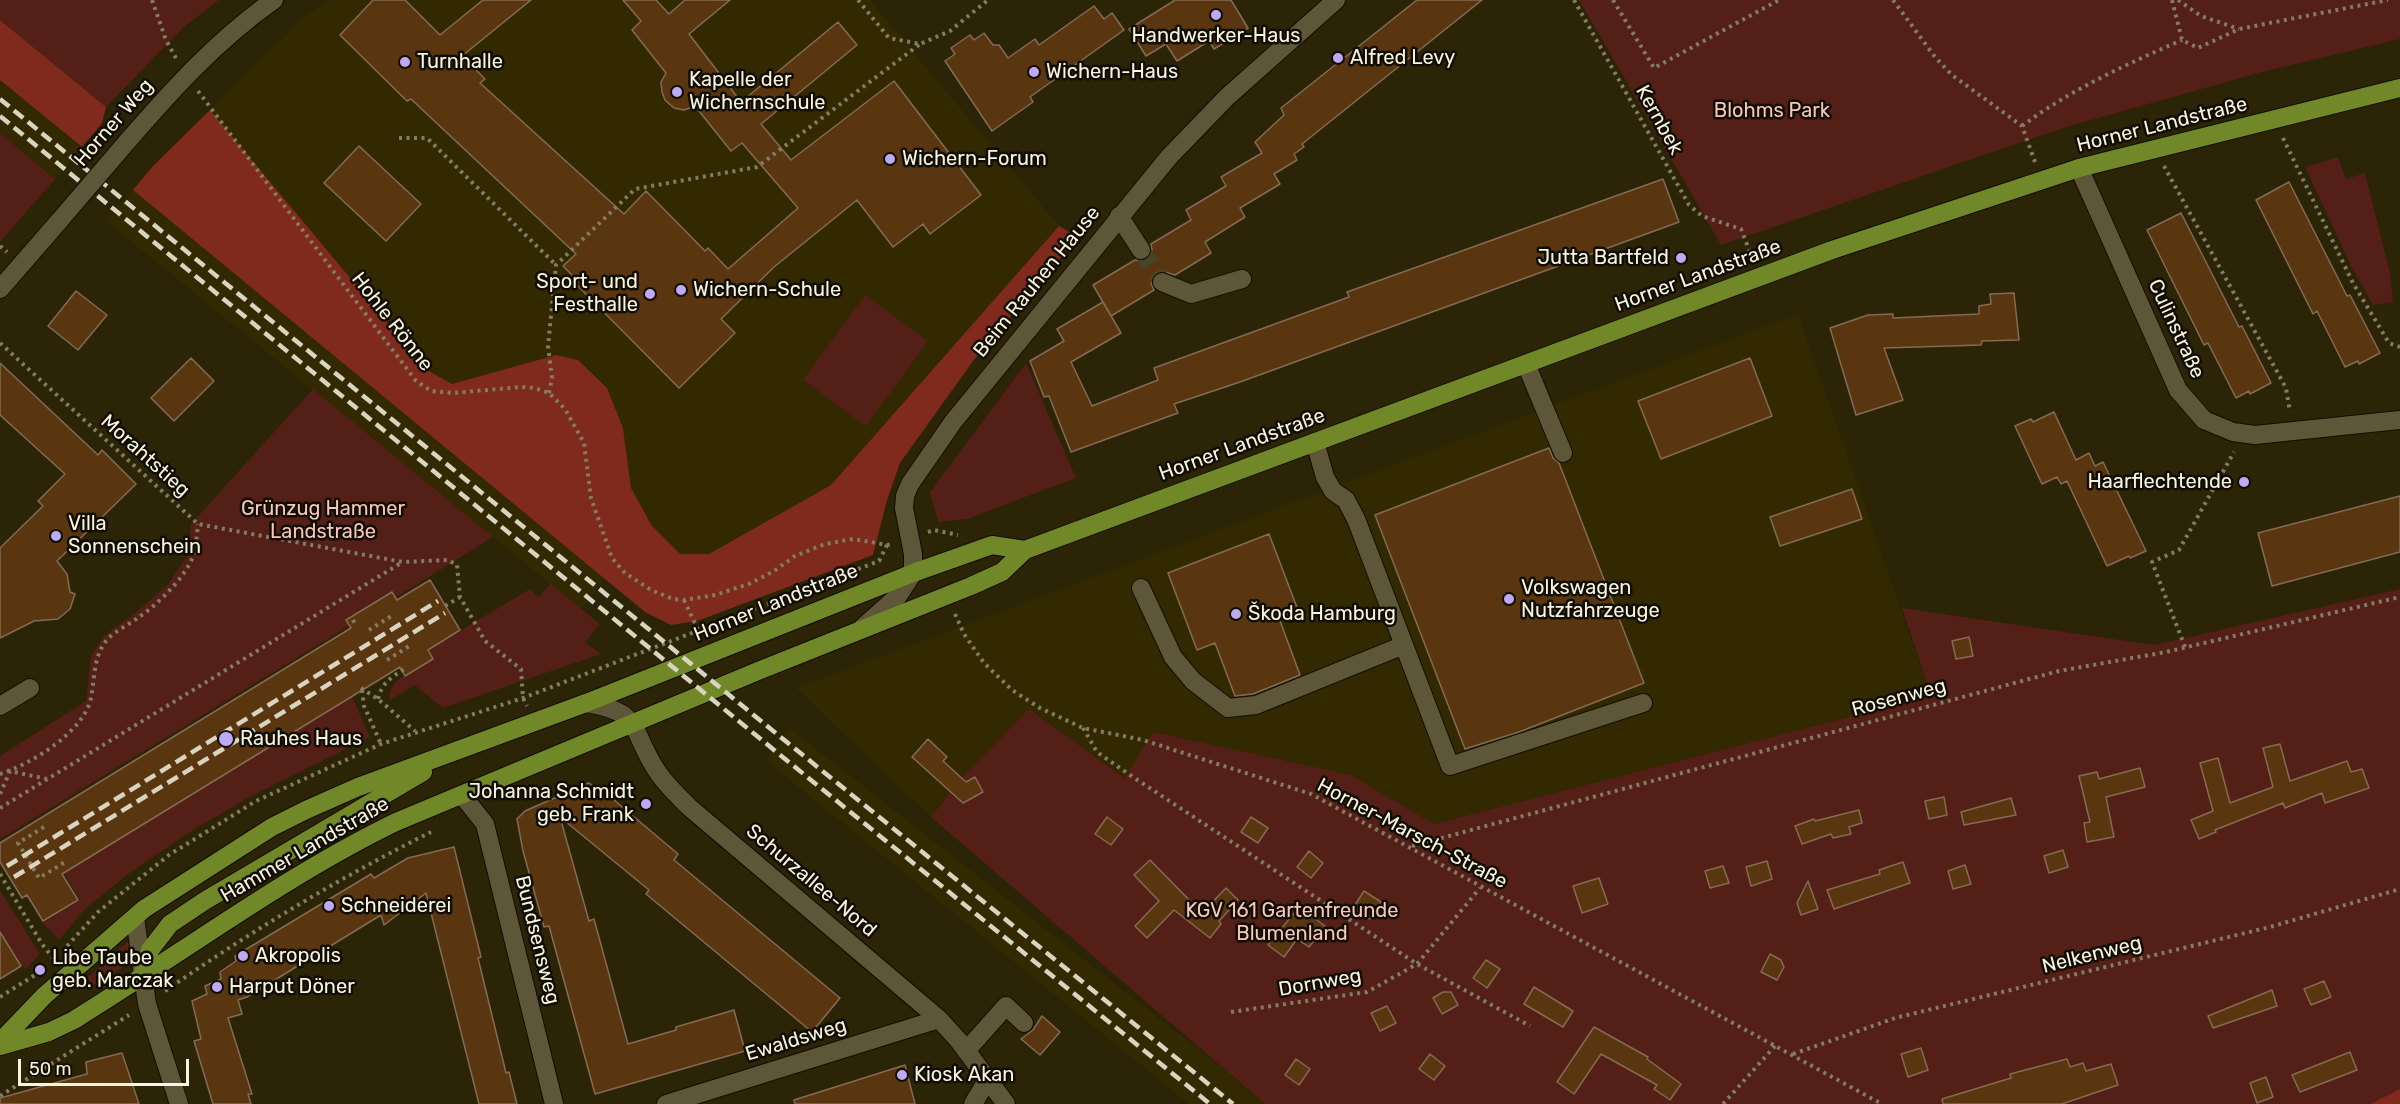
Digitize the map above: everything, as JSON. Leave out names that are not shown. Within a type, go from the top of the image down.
[{"type":"main road","name":"Horner Landstraße","points":[[713,690],[1002,572],[1024,550],[1832,250],[2079,168],[2400,88]]},
{"type":"main road","name":"Horner Landstraße","points":[[681,665],[913,573],[992,545],[1024,550]]},
{"type":"main road","name":"Hammer Landstraße","points":[[0,1044],[44,996],[144,909],[272,827],[358,787],[586,703],[681,665]]},
{"type":"main road","name":"Hammer Landstraße","points":[[0,1044],[49,1032],[74,1020],[364,837],[713,690]]},
{"type":"main road","points":[[142,976],[150,950],[170,924],[206,900],[463,748]]},
{"type":"street","name":"Horner Weg","points":[[0,289],[185,76],[241,24],[274,0]]},
{"type":"street","name":"Beim Rauhen Hause","points":[[913,573],[914,554],[904,508],[910,483],[967,404],[1169,157],[1227,97],[1336,0]]},
{"type":"street","name":"Culinstraße","points":[[2079,168],[2178,390],[2204,420],[2233,432],[2255,435],[2400,420]]},
{"type":"street","points":[[1119,216],[1141,250]]},
{"type":"street","points":[[1162,282],[1191,294],[1242,279]]},
{"type":"street","points":[[1526,364],[1563,453]]},
{"type":"street","points":[[1315,442],[1325,477],[1333,491],[1346,500],[1356,519],[1450,766],[1643,703]]},
{"type":"street","points":[[858,632],[898,596],[913,573]]},
{"type":"street","points":[[1141,588],[1173,657],[1193,681],[1228,708],[1256,705],[1404,645]]},
{"type":"street","points":[[0,706],[30,688]]},
{"type":"street","points":[[586,703],[609,706],[634,723]]},
{"type":"street","name":"Schurzallee-Nord","points":[[634,723],[655,768],[668,786],[689,807],[939,1019],[1006,1104]]},
{"type":"street","name":"Bundsensweg","points":[[462,795],[485,824],[555,1104]]},
{"type":"street","points":[[135,917],[147,1004],[179,1104]]},
{"type":"street","points":[[966,1051],[1006,1006],[1024,1023]]},
{"type":"street","name":"Ewaldsweg","points":[[666,1104],[939,1019]]},
{"type":"street","points":[[973,1104],[988,1079]]},
{"type":"path","name":"Hohle Rönne","points":[[152,0],[166,40],[185,76],[416,381],[431,391],[453,393],[521,387],[536,388],[549,393]]},
{"type":"path","points":[[858,0],[889,38],[920,44]]},
{"type":"path","points":[[0,774],[10,771],[58,744],[80,719],[91,701],[97,655],[107,639],[142,615],[172,588],[192,557],[198,524],[403,562],[448,560],[457,565],[460,597],[485,641],[521,669],[523,698],[879,561],[887,545],[853,539],[825,544],[795,556],[774,571],[749,584],[715,595],[684,600],[673,599],[651,590],[625,573],[612,558],[591,498],[584,443],[565,409],[549,393],[552,378],[548,346],[556,265],[635,189],[757,167],[920,44],[950,31],[988,0]]},
{"type":"path","name":"Kernbek","points":[[1574,0],[1689,205],[1702,216],[1741,229],[1760,277]]},
{"type":"path","points":[[1613,0],[1654,68],[1779,0]]},
{"type":"path","points":[[1893,0],[1935,57],[1952,75],[2022,126],[2042,179]]},
{"type":"path","points":[[2172,0],[2182,40],[2198,48],[2239,29],[2388,0]]},
{"type":"path","points":[[2178,0],[2201,16],[2239,29]]},
{"type":"path","points":[[2022,126],[2039,113],[2128,64],[2182,40]]},
{"type":"path","points":[[2274,121],[2353,283],[2389,343],[2400,347]]},
{"type":"path","points":[[399,138],[427,138],[556,265]]},
{"type":"path","points":[[2155,149],[2286,388],[2294,431]]},
{"type":"path","name":"Morahtstieg","points":[[0,344],[198,524]]},
{"type":"path","points":[[2185,648],[2152,562],[2179,550],[2245,434]]},
{"type":"path","points":[[0,808],[403,562]]},
{"type":"path","name":"Horner-Marsch-Straße","points":[[947,596],[964,634],[984,663],[1012,690],[1031,702],[1083,728],[1143,740],[1311,794],[1411,846],[1480,888],[1793,1054],[1882,1104]]},
{"type":"path","points":[[445,606],[460,597]]},
{"type":"path","name":"Rosenweg","points":[[1411,846],[2059,671],[2185,648],[2400,597]]},
{"type":"path","points":[[684,600],[695,622]]},
{"type":"path","points":[[369,630],[393,615]]},
{"type":"path","points":[[353,620],[356,626]]},
{"type":"path","points":[[387,660],[411,645]]},
{"type":"path","points":[[378,699],[380,689],[386,681],[406,668]]},
{"type":"path","points":[[381,744],[364,706],[361,689],[378,699],[415,731]]},
{"type":"path","points":[[1083,728],[1097,752],[1417,964],[1530,1026]]},
{"type":"path","points":[[10,771],[48,780]]},
{"type":"path","points":[[0,794],[10,771]]},
{"type":"path","points":[[44,827],[18,843],[39,878],[65,862]]},
{"type":"path","points":[[0,1096],[147,1004],[234,944],[369,863],[432,831]]},
{"type":"path","points":[[0,874],[42,944],[55,960]]},
{"type":"path","name":"Dornweg","points":[[1231,1012],[1367,992],[1417,964],[1480,888]]},
{"type":"path","name":"Nelkenweg","points":[[1793,1054],[1895,1018],[2270,927],[2400,889]]},
{"type":"path","points":[[1723,1104],[1775,1046]]},
{"type":"shaded area","name":"Wichern-Schule","points":[[332,0],[870,0],[1059,226],[831,485],[709,554],[680,554],[652,526],[631,488],[623,428],[607,388],[578,360],[555,355],[452,384],[427,370],[210,110],[306,15]]},
{"type":"shaded area","points":[[0,20],[106,107],[102,123],[82,147],[0,80]]},
{"type":"shaded area","points":[[0,80],[82,147],[55,179],[0,133]]},
{"type":"shaded area","points":[[210,110],[427,370],[452,384],[556,355],[578,360],[607,388],[623,428],[631,488],[652,526],[680,554],[709,554],[831,485],[1059,226],[1078,237],[973,361],[900,463],[887,500],[873,555],[697,621],[671,625],[645,612],[133,190],[153,166]]},
{"type":"shaded area","points":[[133,190],[606,578],[581,609],[106,221]]},
{"type":"shaded area","points":[[1798,314],[1931,696],[1434,824],[1351,775],[1126,778],[1029,709],[962,777],[931,817],[796,688]]},
{"type":"shaded area","points":[[791,729],[1265,1104],[1189,1104],[765,760]]},
{"type":"shaded area","points":[[2400,1089],[2400,1104],[2370,1104]]},
{"type":"green space","points":[[0,0],[219,0],[185,26],[106,107],[0,20]]},
{"type":"green space","name":"Blohms Park","points":[[1579,0],[2400,0],[2400,39],[2262,72],[2063,128],[1721,245]]},
{"type":"green space","points":[[0,133],[55,179],[0,242]]},
{"type":"green space","points":[[2338,157],[2346,179],[2365,173],[2390,273],[2393,302],[2373,305],[2352,268],[2305,167]]},
{"type":"green space","points":[[865,295],[928,341],[866,426],[803,380]]},
{"type":"green space","points":[[1026,363],[1076,478],[967,519],[938,522],[930,492]]},
{"type":"green space","name":"Grünzug Hammer Landstraße","points":[[313,389],[493,537],[395,598],[391,592],[346,619],[349,626],[0,839],[0,756],[86,701],[91,656],[104,636],[139,610],[168,584],[188,555],[191,524]]},
{"type":"green space","points":[[551,584],[600,624],[585,642],[601,654],[443,708],[415,685],[390,700],[392,686],[397,681],[433,659],[428,650],[530,589],[538,597]]},
{"type":"green space","name":"KGV 161 Gartenfreunde Blumenland","points":[[2400,589],[2400,1089],[2370,1104],[1265,1104],[931,817],[962,777],[1029,709],[1125,778],[1153,732],[1351,775],[1434,824],[1931,696],[1902,608],[2154,645]]},
{"type":"green space","points":[[352,697],[370,737],[246,799],[187,834],[131,872],[85,909],[59,940],[43,923],[80,900],[64,873]]},
{"type":"green space","points":[[0,890],[40,954],[25,970],[0,930]]},
{"type":"green space","points":[[128,941],[133,961],[91,987],[85,980]]},
{"type":"building","points":[[373,0],[405,0],[440,35],[483,0],[531,0],[462,56],[485,79],[480,83],[624,214],[646,191],[705,251],[708,248],[728,269],[798,208],[742,143],[731,151],[695,106],[684,110],[674,108],[665,100],[661,82],[666,73],[632,30],[641,21],[623,0],[656,0],[669,14],[685,0],[730,0],[689,34],[741,102],[838,22],[857,45],[761,124],[791,160],[894,81],[981,195],[930,234],[923,224],[893,247],[857,200],[774,267],[721,319],[735,333],[679,388],[570,278],[573,276],[563,266],[576,254],[411,99],[407,101],[340,35]]},
{"type":"building","points":[[1175,0],[1231,0],[1248,28],[1214,49],[1209,41],[1177,61],[1166,44],[1146,56],[1129,29]]},
{"type":"building","points":[[1417,0],[1482,0],[1302,144],[1304,147],[1294,154],[1297,160],[1274,174],[1280,184],[1240,208],[1245,217],[1205,242],[1211,253],[1175,275],[1161,271],[1156,273],[1151,283],[1154,290],[1111,316],[1093,285],[1135,260],[1148,259],[1152,250],[1151,244],[1191,220],[1186,210],[1226,186],[1221,177],[1262,153],[1255,142],[1284,115],[1281,108]]},
{"type":"building","name":"Wichern-Haus","points":[[1094,6],[1104,19],[1112,13],[1124,30],[1030,97],[1033,102],[992,131],[945,61],[955,54],[951,48],[970,35],[974,40],[984,33],[993,45],[999,45],[1008,58],[1035,39],[1039,45]]},
{"type":"building","points":[[359,146],[421,204],[386,241],[324,183]]},
{"type":"building","points":[[1663,179],[1679,222],[1174,404],[1178,413],[1071,452],[1049,396],[1044,397],[1030,361],[1064,341],[1057,329],[1103,302],[1121,333],[1071,362],[1092,406],[1158,380],[1154,368],[1349,297],[1347,292]]},
{"type":"building","points":[[2289,182],[2347,296],[2350,295],[2380,353],[2359,364],[2358,361],[2345,367],[2317,311],[2313,314],[2256,200]]},
{"type":"building","points":[[2181,213],[2239,327],[2242,326],[2271,383],[2250,394],[2249,391],[2236,398],[2208,343],[2204,345],[2147,230]]},
{"type":"building","points":[[76,291],[107,315],[78,350],[48,326]]},
{"type":"building","points":[[2014,293],[2019,340],[1982,341],[1981,345],[1884,348],[1903,400],[1856,415],[1830,328],[1868,315],[1893,314],[1893,318],[1979,314],[1979,306],[1991,304],[1990,294]]},
{"type":"building","points":[[191,358],[214,381],[174,421],[151,398]]},
{"type":"building","points":[[1750,358],[1772,416],[1661,459],[1638,401]]},
{"type":"building","name":"Villa Sonnenschein","points":[[0,363],[98,455],[102,450],[136,484],[57,561],[67,574],[70,592],[75,594],[70,609],[58,619],[34,621],[0,638],[0,548],[43,506],[38,501],[65,474],[0,415]]},
{"type":"building","points":[[2054,412],[2076,460],[2089,453],[2095,466],[2103,462],[2146,551],[2107,566],[2067,481],[2061,484],[2057,477],[2042,484],[2015,426],[2031,419],[2033,422]]},
{"type":"building","name":"Volkswagen Nutzfahrzeuge","points":[[1549,448],[1553,458],[1559,463],[1644,683],[1519,732],[1465,749],[1375,515]]},
{"type":"building","points":[[1852,489],[1862,519],[1780,546],[1770,517]]},
{"type":"building","points":[[2400,496],[2400,552],[2272,586],[2258,533]]},
{"type":"building","name":"Škoda Hamburg","points":[[1269,534],[1298,610],[1279,618],[1300,675],[1253,694],[1235,696],[1215,643],[1197,650],[1168,573]]},
{"type":"building","points":[[430,580],[460,630],[428,650],[433,659],[405,676],[400,667],[62,874],[78,900],[43,921],[27,895],[22,898],[0,862],[0,843],[351,628],[346,620],[392,592],[397,600]]},
{"type":"building","points":[[1969,637],[1973,656],[1956,659],[1952,641]]},
{"type":"building","points":[[928,739],[947,757],[943,761],[966,782],[975,777],[983,792],[963,803],[912,757]]},
{"type":"building","points":[[2280,744],[2290,781],[2347,761],[2351,772],[2362,769],[2369,788],[2325,803],[2322,793],[2285,808],[2283,803],[2215,830],[2216,832],[2199,839],[2191,820],[2213,811],[2200,763],[2218,758],[2230,803],[2273,787],[2263,748]]},
{"type":"building","points":[[2140,768],[2145,787],[2106,797],[2114,837],[2087,842],[2084,823],[2090,822],[2079,776],[2097,772],[2099,779]]},
{"type":"building","points":[[589,783],[614,800],[678,854],[674,860],[840,998],[812,1032],[646,894],[649,890],[560,817],[589,921],[594,919],[628,1044],[734,1010],[745,1051],[595,1094],[549,926],[544,927],[523,851],[517,819],[525,811]]},
{"type":"building","points":[[1944,797],[1947,815],[1929,819],[1925,801]]},
{"type":"building","points":[[2011,798],[2016,815],[1964,825],[1961,812]]},
{"type":"building","points":[[1859,810],[1862,823],[1849,827],[1851,834],[1833,838],[1831,834],[1802,844],[1795,826],[1814,819],[1815,821]]},
{"type":"building","points":[[1107,817],[1123,829],[1111,845],[1095,834]]},
{"type":"building","points":[[1251,817],[1268,828],[1258,843],[1241,832]]},
{"type":"building","points":[[454,847],[506,1073],[509,1072],[517,1104],[479,1104],[426,893],[384,925],[381,915],[247,997],[238,1000],[242,1014],[228,1018],[252,1094],[248,1094],[251,1104],[213,1104],[194,1041],[201,1039],[192,1001],[207,994],[205,986],[221,979],[220,972],[236,961],[235,956],[371,874],[374,878],[408,858]]},
{"type":"building","points":[[2063,850],[2068,867],[2049,873],[2044,856]]},
{"type":"building","points":[[1309,851],[1323,863],[1311,878],[1297,867]]},
{"type":"building","points":[[1150,860],[1202,913],[1226,888],[1238,900],[1219,921],[1221,924],[1210,938],[1174,910],[1147,938],[1135,926],[1159,901],[1134,875]]},
{"type":"building","points":[[1767,861],[1772,879],[1751,886],[1746,867]]},
{"type":"building","points":[[1903,862],[1910,883],[1834,909],[1827,890],[1880,874],[1879,870]]},
{"type":"building","points":[[1965,865],[1971,884],[1953,889],[1948,871]]},
{"type":"building","points":[[1723,866],[1729,883],[1710,888],[1705,871]]},
{"type":"building","points":[[1599,878],[1608,904],[1582,913],[1573,886]]},
{"type":"building","points":[[1808,881],[1818,909],[1801,915],[1797,903]]},
{"type":"building","points":[[1364,891],[1381,902],[1370,919],[1353,908]]},
{"type":"building","points":[[1299,907],[1325,926],[1309,947],[1297,939],[1284,957],[1268,945]]},
{"type":"building","points":[[0,932],[21,966],[0,979]]},
{"type":"building","points":[[1770,954],[1781,960],[1784,967],[1777,980],[1761,972]]},
{"type":"building","points":[[1486,960],[1500,969],[1487,988],[1473,978]]},
{"type":"building","points":[[2324,981],[2331,997],[2311,1005],[2304,989]]},
{"type":"building","points":[[1534,987],[1573,1011],[1563,1027],[1524,1004]]},
{"type":"building","points":[[2272,990],[2277,1006],[2213,1028],[2208,1016]]},
{"type":"building","points":[[1443,992],[1451,992],[1458,1005],[1442,1014],[1433,998]]},
{"type":"building","points":[[1387,1006],[1396,1023],[1380,1031],[1371,1013]]},
{"type":"building","points":[[1042,1016],[1060,1032],[1040,1055],[1021,1039],[1033,1030]]},
{"type":"building","points":[[1594,1027],[1648,1057],[1647,1059],[1681,1084],[1670,1100],[1654,1089],[1657,1085],[1601,1054],[1574,1094],[1557,1082]]},
{"type":"building","points":[[1921,1048],[1928,1070],[1908,1077],[1901,1054]]},
{"type":"building","points":[[2350,1052],[2357,1070],[2300,1092],[2292,1075]]},
{"type":"building","points":[[122,1053],[139,1104],[0,1104],[0,1098],[87,1074],[86,1062]]},
{"type":"building","points":[[1430,1054],[1445,1066],[1434,1080],[1419,1069]]},
{"type":"building","points":[[1296,1059],[1310,1069],[1299,1085],[1285,1075]]},
{"type":"building","points":[[2067,1059],[2070,1067],[2083,1063],[2086,1071],[2111,1064],[2118,1085],[2062,1104],[1943,1104],[1942,1099],[2011,1078],[2010,1074]]},
{"type":"building","points":[[905,1065],[915,1104],[795,1104],[794,1100]]},
{"type":"building","points":[[2266,1077],[2273,1097],[2257,1103],[2250,1083]]},
{"type":"tunnel","points":[[1141,250],[1162,282]]},
{"type":"railway","points":[[0,99],[1233,1104]]},
{"type":"railway","points":[[0,116],[1210,1104]]},
{"type":"railway","points":[[7,866],[438,601]]},
{"type":"railway","points":[[14,877],[445,613]]},
{"type":"place","name":"Handwerker-Haus","points":[[1216,15]]},
{"type":"place","name":"Alfred Levy","points":[[1338,58]]},
{"type":"place","name":"Turnhalle","points":[[405,62]]},
{"type":"place","name":"Wichern-Haus","points":[[1034,72]]},
{"type":"place","name":"Kapelle der Wichernschule","points":[[677,92]]},
{"type":"place","name":"Wichern-Forum","points":[[890,159]]},
{"type":"place","name":"Jutta Bartfeld","points":[[1681,258]]},
{"type":"place","name":"Wichern-Schule","points":[[681,290]]},
{"type":"place","name":"Sport- und Festhalle","points":[[650,294]]},
{"type":"place","name":"Haarflechtende","points":[[2244,482]]},
{"type":"place","name":"Villa Sonnenschein","points":[[56,536]]},
{"type":"place","name":"Volkswagen Nutzfahrzeuge","points":[[1509,599]]},
{"type":"place","name":"Škoda Hamburg","points":[[1236,614]]},
{"type":"place","name":"Rauhes Haus","points":[[226,739]]},
{"type":"place","name":"Johanna Schmidt geb. Frank","points":[[646,804]]},
{"type":"place","name":"Schneiderei","points":[[329,906]]},
{"type":"place","name":"Akropolis","points":[[243,956]]},
{"type":"place","name":"Libe Taube geb. Marczak","points":[[40,970]]},
{"type":"place","name":"Harput Döner","points":[[217,987]]},
{"type":"place","name":"Kiosk Akan","points":[[902,1075]]}]
